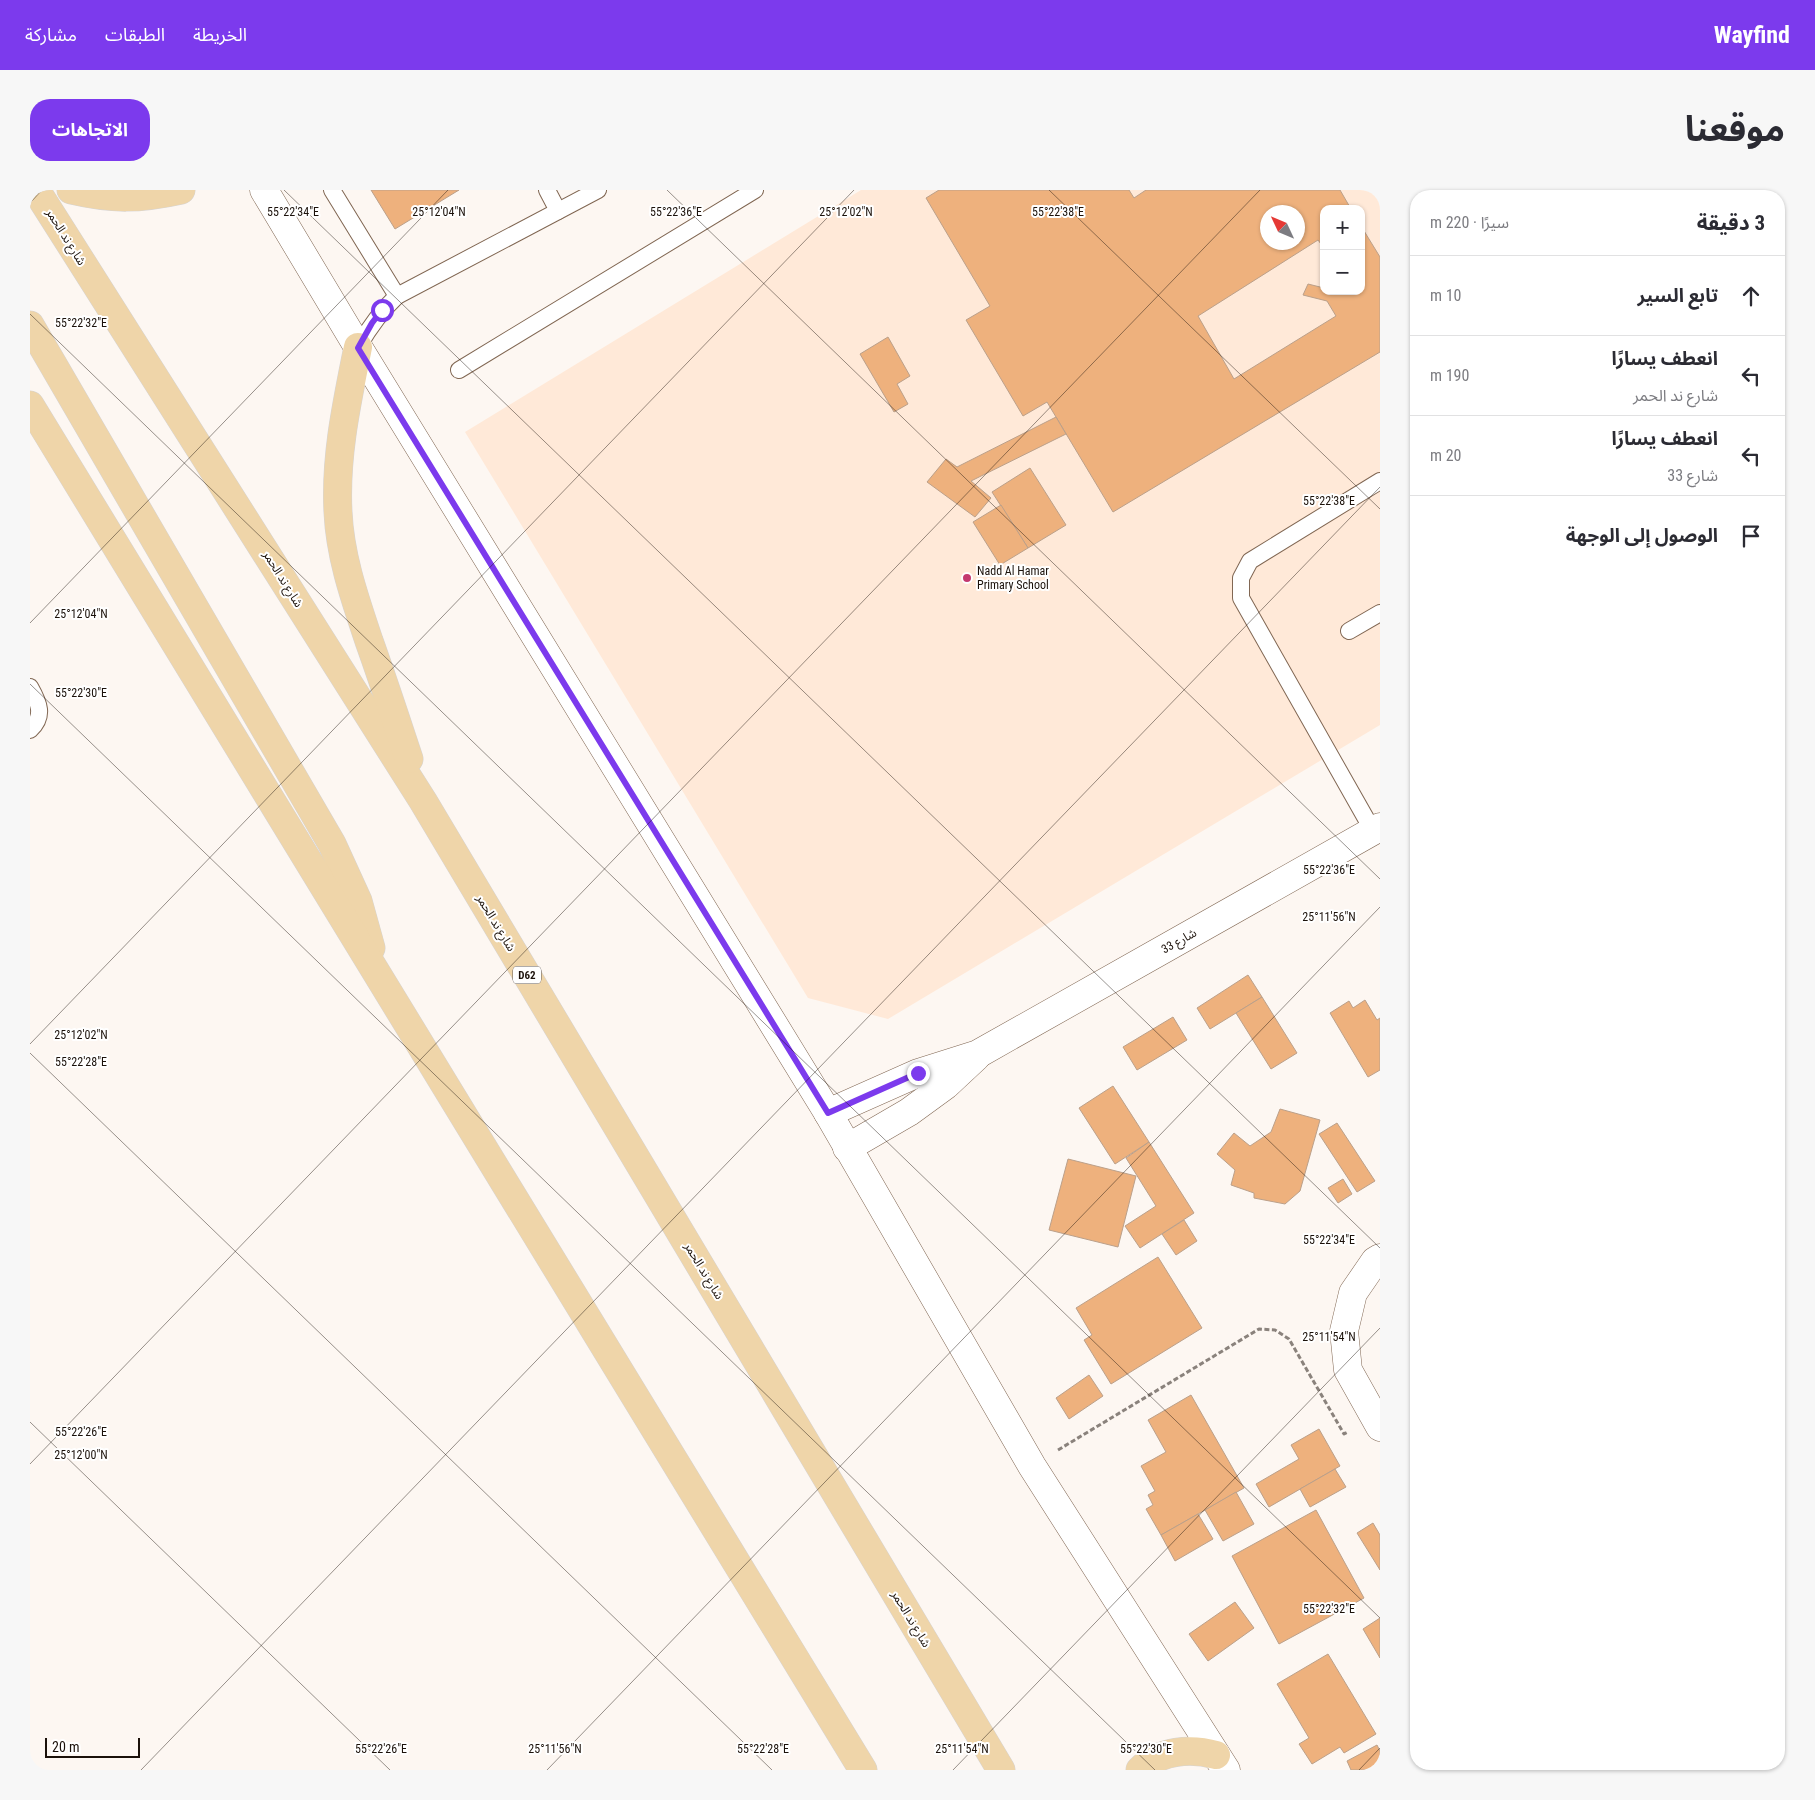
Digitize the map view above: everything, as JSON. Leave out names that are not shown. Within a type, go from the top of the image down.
[{"type":"main road","name":"شارع ند الحمر","points":[[36,190],[424,801],[1001,1770]]},
{"type":"main road","points":[[71,190],[100,197],[130,198],[168,192]]},
{"type":"main road","points":[[30,326],[332,844],[358,901],[378,976]]},
{"type":"main road","points":[[358,348],[340,442],[337,478],[341,542],[351,586],[424,801]]},
{"type":"main road","points":[[30,404],[863,1770]]},
{"type":"main road","points":[[1140,1770],[1158,1758],[1176,1752],[1203,1751],[1221,1762]]},
{"type":"street","points":[[264,190],[358,348],[828,1113],[1032,1466],[1221,1762]]},
{"type":"street","name":"شارع 33","points":[[828,1113],[904,1078],[978,1054],[1376,829]]},
{"type":"street","name":"شارع 33","points":[[847,1148],[928,1099],[946,1085],[978,1054]]},
{"type":"street","points":[[1378,1423],[1348,1370],[1344,1331],[1353,1293],[1375,1261],[1380,1258]]},
{"type":"lane","points":[[332,190],[397,296]]},
{"type":"lane","points":[[547,190],[558,211]]},
{"type":"lane","points":[[358,348],[372,323],[397,296],[558,211],[576,196],[598,190]]},
{"type":"lane","points":[[459,370],[755,190]]},
{"type":"lane","points":[[1376,829],[1241,598],[1241,578],[1250,561],[1380,482]]},
{"type":"lane","points":[[1349,631],[1380,613]]},
{"type":"lane","points":[[30,687],[38,701],[40,713],[36,724],[30,730]]},
{"type":"path","points":[[1032,1466],[1259,1329],[1275,1330],[1290,1339],[1344,1434],[1378,1423]]},
{"type":"shaded area","name":"Nadd Al Hamar Primary School","points":[[861,190],[1380,190],[1380,725],[888,1019],[808,998],[465,432]]},
{"type":"building","points":[[371,190],[459,190],[395,229]]},
{"type":"building","points":[[939,190],[1129,190],[1134,198],[1146,190],[1340,190],[1349,205],[1320,205],[1320,243],[1318,240],[1305,248],[1305,205],[1260,205],[1260,250],[1302,250],[1198,316],[1234,379],[1336,316],[1327,301],[1303,295],[1308,284],[1320,287],[1320,295],[1365,295],[1365,233],[1380,257],[1380,352],[1113,512],[1047,402],[1023,416],[966,320],[990,306],[926,198]]},
{"type":"building","points":[[888,337],[910,376],[897,384],[908,404],[894,412],[860,354]]},
{"type":"building","points":[[1056,417],[1066,434],[971,481],[991,498],[975,517],[927,482],[946,459],[957,467]]},
{"type":"building","points":[[1030,468],[1066,525],[1028,548],[992,492]]},
{"type":"building","points":[[1001,505],[1028,548],[1000,565],[973,522]]},
{"type":"building","points":[[1248,975],[1262,997],[1210,1029],[1197,1008]]},
{"type":"building","points":[[1262,997],[1297,1053],[1271,1069],[1236,1013]]},
{"type":"building","points":[[1365,1000],[1377,1020],[1380,1018],[1380,1070],[1368,1077],[1330,1013],[1349,1001],[1353,1008]]},
{"type":"building","points":[[1173,1017],[1187,1040],[1137,1070],[1123,1047]]},
{"type":"building","points":[[1113,1086],[1149,1142],[1115,1164],[1079,1108]]},
{"type":"building","points":[[1280,1109],[1320,1120],[1300,1191],[1285,1204],[1254,1198],[1254,1193],[1231,1185],[1235,1170],[1217,1154],[1234,1133],[1250,1146],[1271,1132]]},
{"type":"building","points":[[1337,1123],[1375,1181],[1357,1192],[1319,1134]]},
{"type":"building","points":[[1149,1142],[1194,1213],[1140,1248],[1125,1226],[1156,1206],[1126,1158]]},
{"type":"building","points":[[1068,1159],[1136,1176],[1118,1247],[1049,1230]]},
{"type":"building","points":[[1343,1179],[1352,1194],[1338,1203],[1328,1188]]},
{"type":"building","points":[[1184,1220],[1197,1241],[1176,1255],[1162,1234]]},
{"type":"building","points":[[1158,1257],[1202,1328],[1111,1384],[1084,1340],[1092,1335],[1076,1308]]},
{"type":"building","points":[[1089,1375],[1103,1396],[1069,1419],[1056,1398]]},
{"type":"building","points":[[1191,1395],[1244,1488],[1161,1535],[1146,1509],[1153,1505],[1148,1495],[1155,1491],[1141,1466],[1166,1452],[1148,1420]]},
{"type":"building","points":[[1319,1429],[1340,1466],[1269,1507],[1256,1484],[1299,1459],[1291,1445]]},
{"type":"building","points":[[1335,1469],[1346,1487],[1310,1507],[1300,1489]]},
{"type":"building","points":[[1236,1492],[1254,1524],[1223,1541],[1205,1510]]},
{"type":"building","points":[[1316,1510],[1364,1598],[1279,1644],[1232,1556]]},
{"type":"building","points":[[1198,1514],[1213,1539],[1175,1561],[1161,1535]]},
{"type":"building","points":[[1373,1523],[1380,1535],[1380,1570],[1357,1533]]},
{"type":"building","points":[[1235,1602],[1254,1628],[1208,1661],[1189,1634]]},
{"type":"building","points":[[1380,1618],[1380,1658],[1363,1629]]},
{"type":"building","points":[[1328,1654],[1376,1734],[1344,1753],[1340,1747],[1312,1764],[1299,1744],[1309,1738],[1277,1684]]},
{"type":"building","points":[[1377,1745],[1380,1751],[1380,1770],[1351,1770],[1347,1761]]},
{"type":"place","name":"Nadd Al Hamar Primary School","points":[[967,578]]},
{"type":"route","points":[[382,310],[372,323],[358,348],[828,1113],[918,1073]]}]
